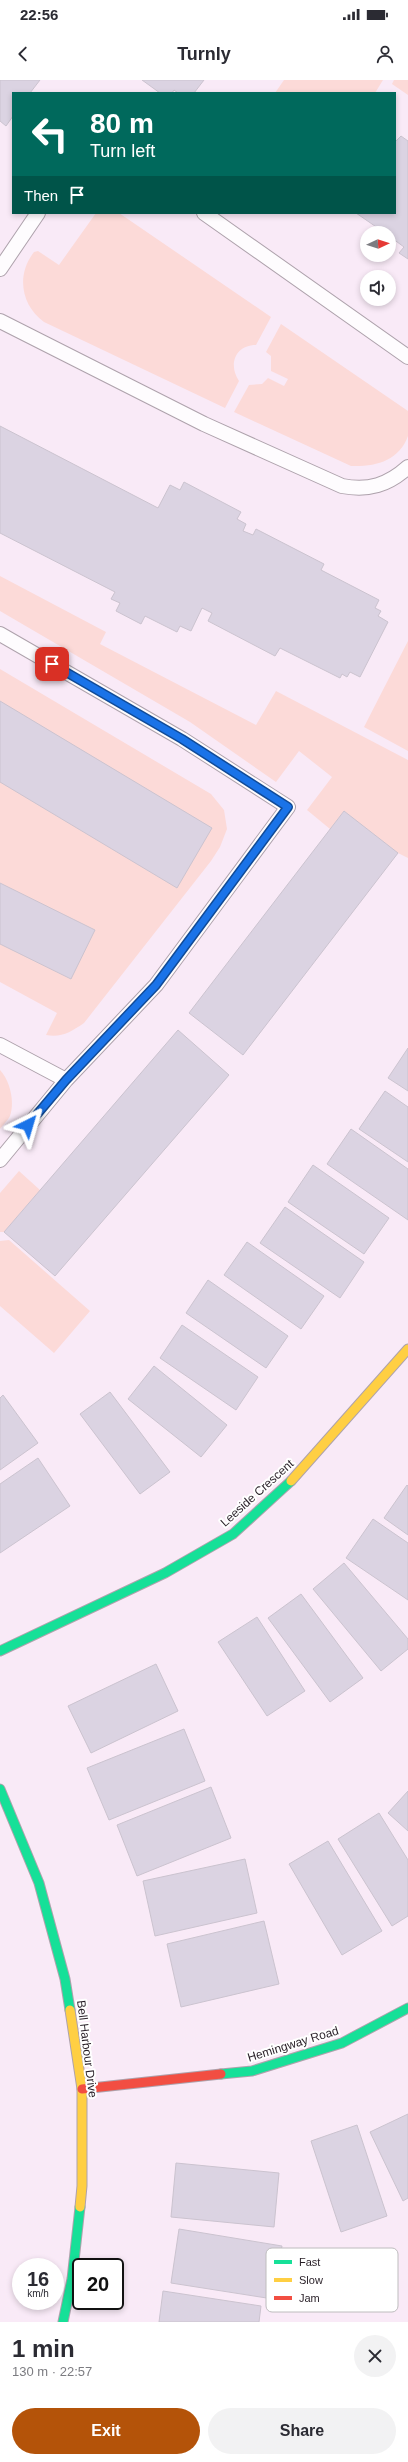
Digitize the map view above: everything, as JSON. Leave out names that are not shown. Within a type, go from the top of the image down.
[{"type":"street","name":"Leeside Crescent","points":[[0,1651],[165,1573],[233,1534],[302,1470],[408,1349]]},
{"type":"street","name":"Bell Harbour Drive","points":[[0,1789],[39,1883],[65,1979],[82,2089],[82,2186],[72,2279],[62,2322]]},
{"type":"street","name":"Hemingway Road","points":[[82,2089],[252,2071],[342,2043],[408,2008]]},
{"type":"lane","points":[[0,269],[37,214]]},
{"type":"lane","points":[[205,214],[408,357]]},
{"type":"lane","points":[[0,321],[204,424],[342,486],[367,488],[384,484],[396,478],[408,467]]},
{"type":"lane","points":[[0,634],[182,739],[288,807],[156,985],[66,1080],[0,1160]]},
{"type":"lane","points":[[0,1045],[66,1080]]},
{"type":"shaded area","points":[[284,80],[383,80],[376,92],[276,92]]},
{"type":"shaded area","points":[[394,80],[408,80],[408,95],[392,84]]},
{"type":"shaded area","points":[[95,214],[120,214],[271,317],[256,345],[243,348],[238,352],[234,363],[234,369],[239,381],[225,408],[44,322],[30,307],[26,298],[23,280],[25,270],[28,261],[34,252],[38,251],[59,265]]},
{"type":"shaded area","points":[[281,324],[408,411],[408,436],[404,445],[399,451],[392,457],[377,464],[351,466],[234,412],[249,385],[262,384],[268,378],[284,386],[288,379],[271,371],[271,356],[266,352]]},
{"type":"shaded area","points":[[0,576],[106,632],[100,644],[256,725],[276,691],[408,760],[408,858],[398,853],[344,811],[330,829],[307,810],[332,777],[299,751],[276,782],[190,722],[0,611]]},
{"type":"shaded area","points":[[408,641],[408,751],[364,727]]},
{"type":"shaded area","points":[[0,669],[211,794],[224,810],[227,829],[220,847],[211,861],[84,1023],[70,1032],[56,1036],[46,1035],[57,1013],[0,982]]},
{"type":"shaded area","points":[[0,1070],[9,1085],[12,1104],[10,1116],[0,1129]]},
{"type":"shaded area","points":[[19,1171],[40,1190],[4,1232],[0,1232],[0,1193]]},
{"type":"shaded area","points":[[9,1240],[90,1311],[54,1353],[0,1306],[0,1241]]},
{"type":"building","points":[[0,80],[40,80],[31,92],[12,92],[12,117],[6,126],[0,121]]},
{"type":"building","points":[[142,80],[204,80],[195,92],[177,92],[174,90],[173,92],[159,92]]},
{"type":"building","points":[[401,136],[408,141],[408,259],[399,253],[404,247],[396,241],[396,226],[375,226],[357,214],[396,214],[396,141]]},
{"type":"building","points":[[0,426],[158,508],[170,485],[180,490],[184,482],[241,512],[237,519],[246,524],[243,531],[253,535],[256,529],[324,564],[321,570],[379,600],[375,608],[381,611],[378,616],[388,622],[360,677],[350,672],[347,677],[342,674],[340,678],[280,648],[275,656],[208,621],[212,613],[202,608],[191,631],[180,626],[177,632],[145,616],[141,624],[116,611],[120,603],[111,599],[115,592],[0,533]]},
{"type":"building","points":[[0,701],[212,828],[177,888],[0,782]]},
{"type":"building","points":[[344,811],[398,853],[243,1055],[189,1013]]},
{"type":"building","points":[[0,883],[95,930],[71,979],[0,944]]},
{"type":"building","points":[[178,1030],[229,1075],[55,1276],[4,1232]]},
{"type":"building","points":[[408,1048],[408,1091],[388,1078]]},
{"type":"building","points":[[385,1091],[408,1107],[408,1162],[359,1129]]},
{"type":"building","points":[[351,1129],[408,1169],[408,1220],[327,1164]]},
{"type":"building","points":[[313,1165],[389,1218],[364,1254],[288,1202]]},
{"type":"building","points":[[285,1207],[364,1262],[340,1298],[260,1243]]},
{"type":"building","points":[[247,1242],[324,1296],[301,1329],[224,1275]]},
{"type":"building","points":[[208,1280],[288,1336],[266,1368],[186,1313]]},
{"type":"building","points":[[182,1325],[258,1377],[236,1410],[160,1358]]},
{"type":"building","points":[[154,1366],[227,1425],[201,1457],[128,1399]]},
{"type":"building","points":[[110,1392],[170,1472],[140,1494],[80,1414]]},
{"type":"building","points":[[3,1395],[38,1443],[0,1470],[0,1398]]},
{"type":"building","points":[[38,1458],[70,1506],[0,1553],[0,1484]]},
{"type":"building","points":[[407,1485],[408,1486],[408,1535],[384,1518]]},
{"type":"building","points":[[373,1519],[408,1543],[408,1600],[346,1558]]},
{"type":"building","points":[[344,1563],[408,1639],[408,1649],[381,1671],[313,1589]]},
{"type":"building","points":[[301,1594],[363,1678],[330,1702],[268,1618]]},
{"type":"building","points":[[257,1617],[305,1691],[267,1716],[218,1642]]},
{"type":"building","points":[[156,1664],[178,1711],[91,1753],[68,1706]]},
{"type":"building","points":[[184,1729],[205,1781],[109,1820],[87,1768]]},
{"type":"building","points":[[211,1787],[231,1838],[137,1876],[117,1825]]},
{"type":"building","points":[[408,1791],[408,1831],[388,1813]]},
{"type":"building","points":[[379,1813],[408,1860],[408,1916],[392,1926],[338,1839]]},
{"type":"building","points":[[328,1841],[382,1931],[342,1955],[289,1864]]},
{"type":"building","points":[[245,1859],[257,1913],[155,1936],[143,1881]]},
{"type":"building","points":[[264,1921],[279,1984],[181,2007],[167,1944]]},
{"type":"building","points":[[408,2114],[408,2198],[403,2201],[370,2132]]},
{"type":"building","points":[[357,2125],[387,2216],[341,2232],[311,2141]]},
{"type":"building","points":[[176,2163],[279,2173],[274,2227],[171,2217]]},
{"type":"building","points":[[179,2229],[282,2246],[282,2248],[266,2248],[266,2298],[171,2283]]},
{"type":"building","points":[[163,2291],[261,2306],[259,2322],[159,2322]]},
{"type":"traffic: fast","points":[[0,1651],[165,1573],[233,1534],[291,1481]]},
{"type":"traffic: fast","points":[[0,1789],[39,1883],[65,1979],[70,2010]]},
{"type":"traffic: fast","points":[[221,2074],[252,2071],[342,2043],[408,2008]]},
{"type":"traffic: fast","points":[[63,2322],[72,2279],[80,2207]]},
{"type":"traffic: slow","points":[[291,1481],[408,1349]]},
{"type":"traffic: slow","points":[[70,2010],[82,2089],[82,2186],[80,2207]]},
{"type":"traffic: jam","points":[[82,2089],[221,2074]]},
{"type":"route","points":[[28,1125],[66,1080],[156,985],[288,807],[182,739],[52,664]]}]
